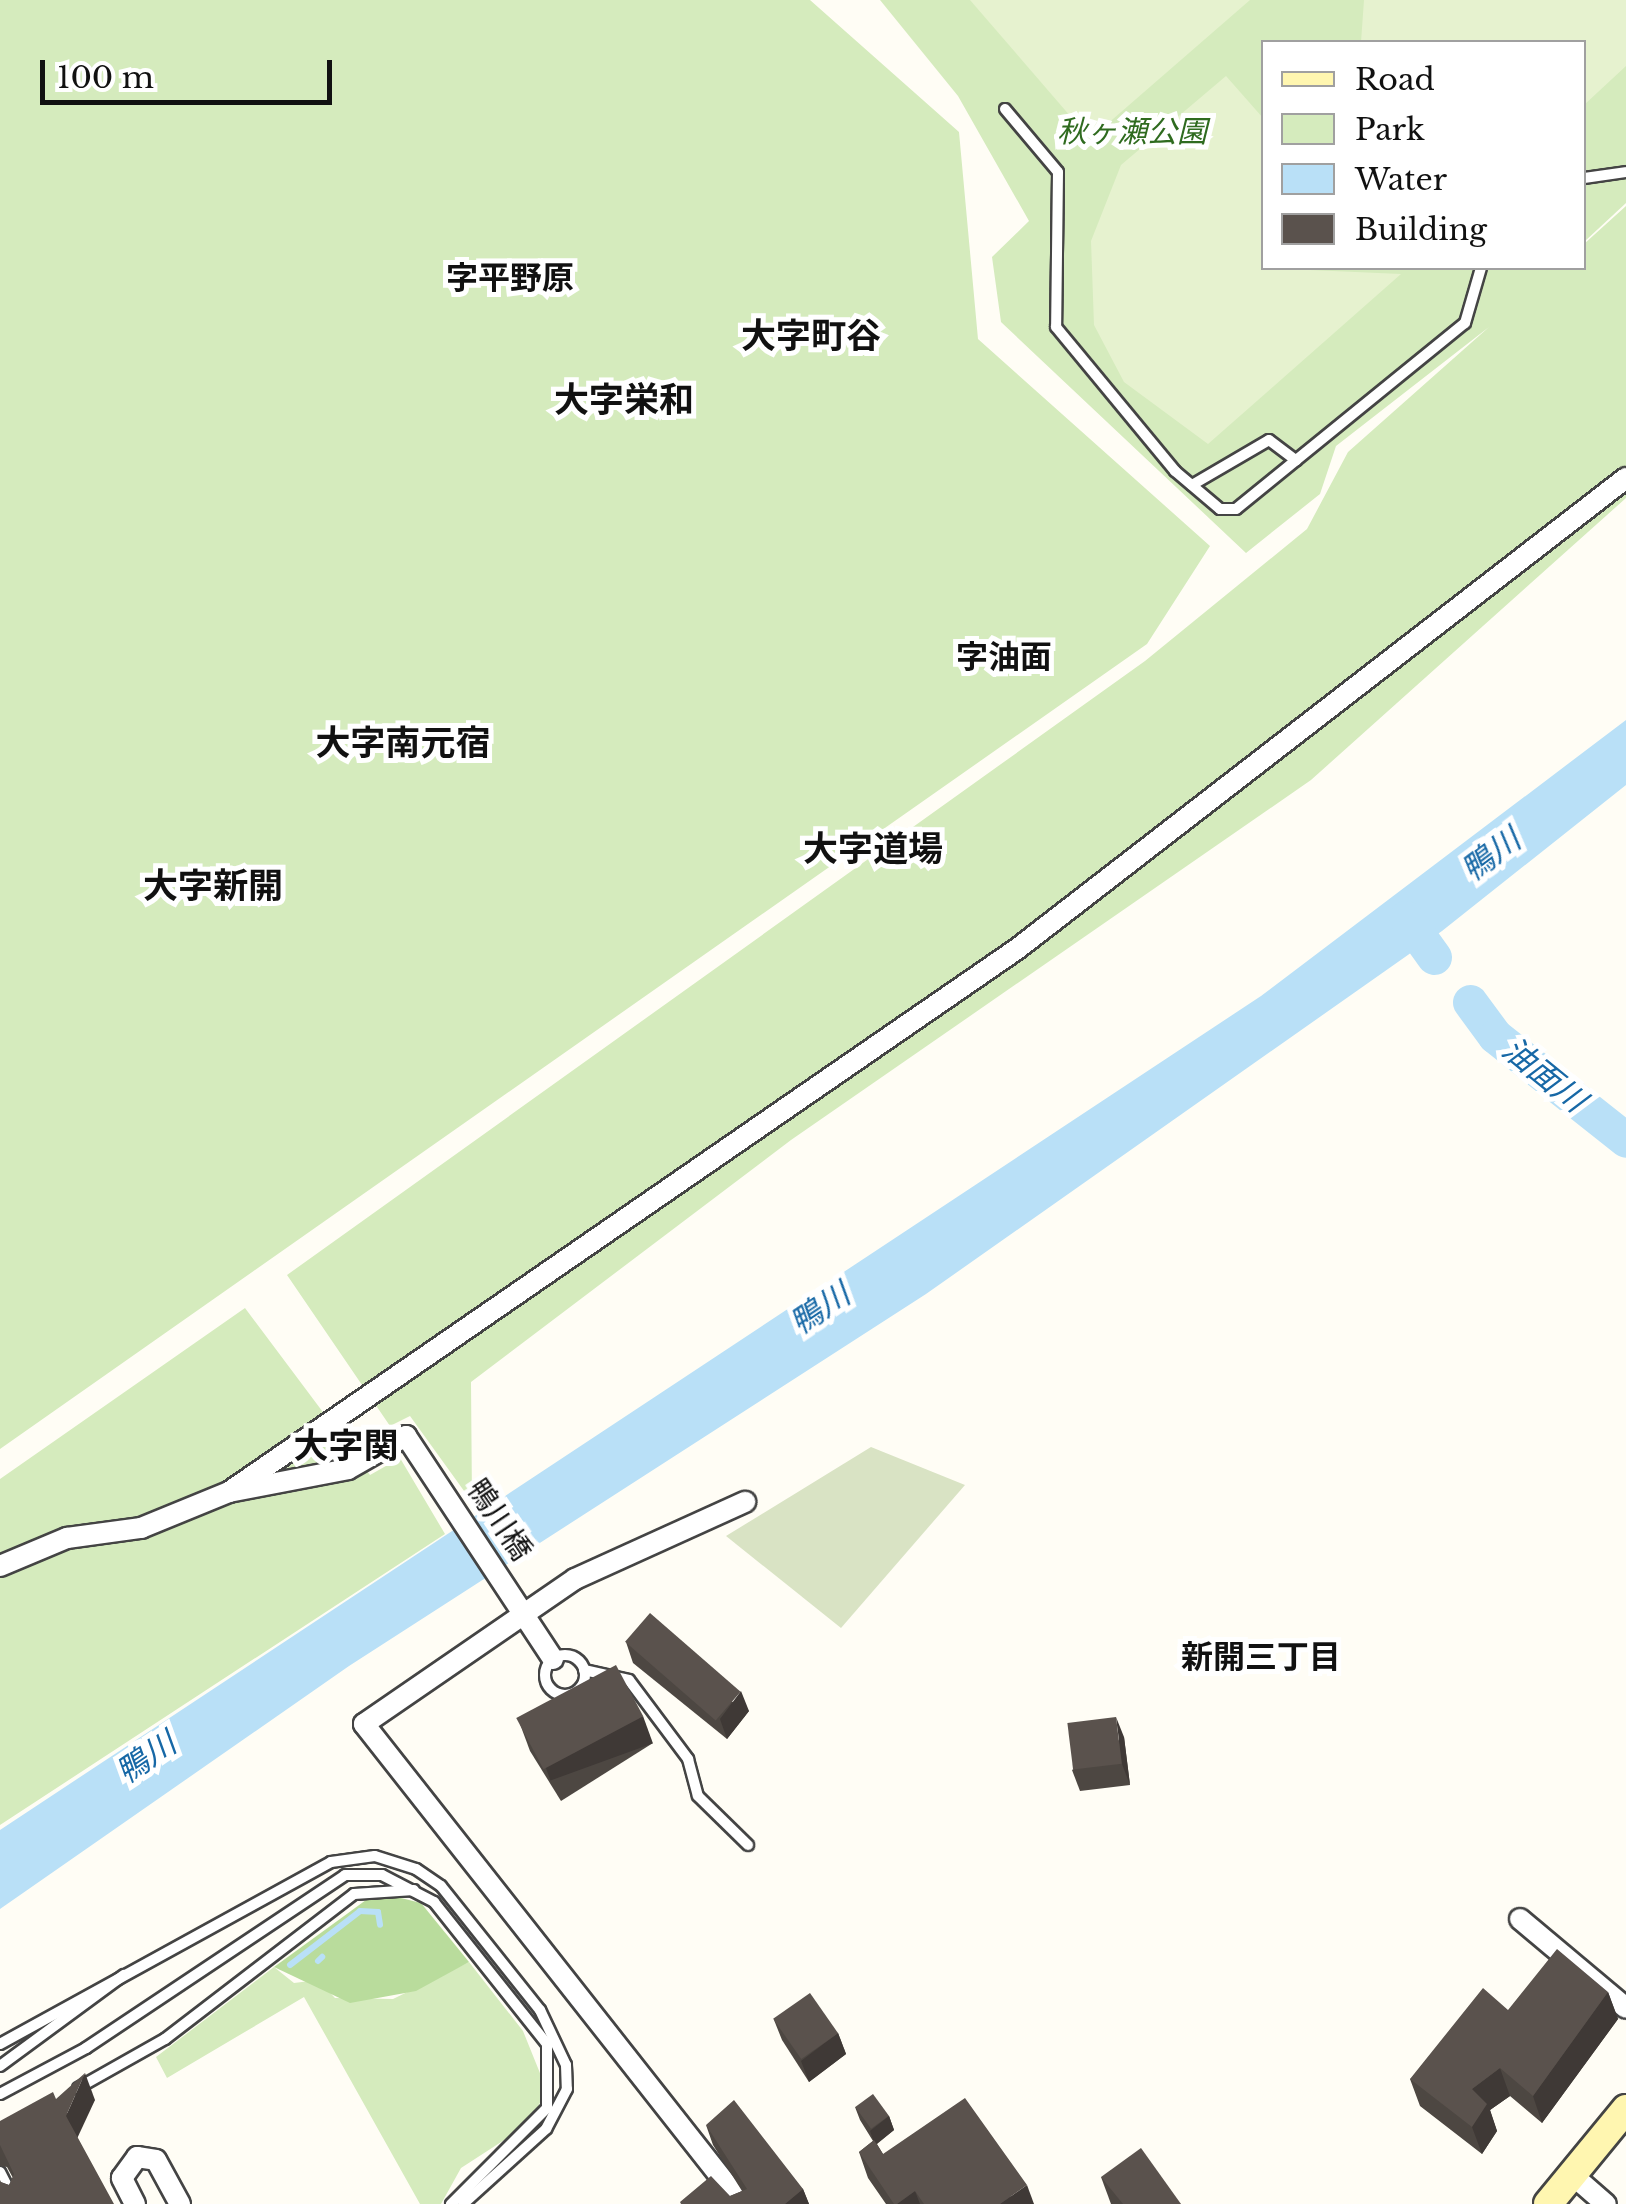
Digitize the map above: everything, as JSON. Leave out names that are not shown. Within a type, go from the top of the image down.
[{"type":"street","points":[[0,1566],[67,1538],[142,1528],[229,1492],[1003,960],[1626,478]]},
{"type":"street","name":"鴨川橋","points":[[229,1492],[348,1468],[406,1436],[550,1654]]},
{"type":"street","points":[[742,2204],[364,1724],[524,1612],[745,1502]]},
{"type":"street","points":[[1520,1920],[1626,2008]]},
{"type":"street","points":[[1548,2204],[1577,2179],[1626,2109]]},
{"type":"street","points":[[135,2204],[122,2178],[137,2157],[156,2160],[180,2204]]},
{"type":"street","points":[[1577,2179],[1606,2204]]},
{"type":"lane","points":[[1005,108],[1058,172],[1056,327],[1192,485],[1220,509],[1236,509],[1465,324],[1480,270]]},
{"type":"lane","points":[[1586,178],[1626,172]]},
{"type":"lane","points":[[1192,485],[1270,440],[1296,460]]},
{"type":"lane","points":[[584,1670],[575,1692],[556,1693],[545,1677],[550,1654],[572,1656],[584,1670],[629,1680],[688,1759],[698,1796],[748,1845]]},
{"type":"lane","points":[[0,2044],[134,1965],[331,1862],[375,1856],[441,1886],[560,2038],[566,2089],[546,2129],[463,2204]]},
{"type":"lane","points":[[0,2094],[86,2048],[345,1874],[420,1889],[547,2044],[554,2080],[531,2133],[451,2204]]},
{"type":"lane","points":[[61,2098],[166,2039],[354,1894],[420,1889]]},
{"type":"lane","points":[[0,2066],[71,2022],[134,1965]]},
{"type":"lane","points":[[0,2172],[16,2204]]},
{"type":"green space","points":[[0,0],[810,0],[959,132],[978,339],[1210,546],[1147,644],[0,1449]]},
{"type":"green space","name":"秋ヶ瀬公園","points":[[880,0],[1626,0],[1626,203],[1586,240],[1586,40],[1261,40],[1261,270],[1586,270],[1586,242],[1626,206],[1626,498],[1311,780],[791,1140],[471,1382],[472,1502],[410,1416],[390,1426],[287,1275],[1145,661],[1307,529],[1348,452],[1489,327],[1336,446],[1320,494],[1246,553],[1001,322],[992,257],[1029,221],[958,96]]},
{"type":"green space","points":[[970,0],[1250,0],[1090,139]]},
{"type":"green space","points":[[1364,0],[1626,0],[1626,66],[1586,103],[1586,40],[1361,40]]},
{"type":"green space","points":[[1226,76],[1261,116],[1261,270],[1401,274],[1208,444],[1124,382],[1094,325],[1091,241],[1121,165]]},
{"type":"green space","points":[[245,1308],[370,1475],[400,1458],[445,1534],[0,1825],[0,1479]]},
{"type":"green space","points":[[871,1447],[965,1485],[841,1628],[726,1536]]},
{"type":"green space","points":[[377,1892],[421,1903],[469,1962],[416,1991],[350,2003],[274,1967]]},
{"type":"green space","points":[[469,1962],[523,2031],[546,2088],[532,2122],[461,2168],[441,2204],[420,2204],[304,1997],[167,2078],[156,2057],[274,1967],[294,1983],[318,1980],[335,1998],[393,1999]]},
{"type":"water","name":"鴨川","points":[[1626,720],[1626,785],[1442,931],[926,1294],[349,1666],[0,1909],[0,1830],[1261,996]]},
{"type":"building","points":[[650,1613],[741,1692],[716,1720],[625,1642]]},
{"type":"building","points":[[616,1665],[643,1716],[543,1769],[516,1718]]},
{"type":"building","points":[[1116,1717],[1122,1764],[1073,1770],[1067,1723]]},
{"type":"building","points":[[1557,1949],[1608,1992],[1533,2096],[1500,2068],[1472,2089],[1487,2104],[1472,2127],[1410,2079],[1483,1988],[1508,2010]]},
{"type":"building","points":[[810,1993],[838,2033],[801,2059],[773,2019]]},
{"type":"building","points":[[85,2073],[66,2116],[114,2204],[0,2204],[0,2182],[9,2185],[14,2174],[0,2145],[0,2121],[53,2092],[56,2099]]},
{"type":"building","points":[[873,2094],[889,2116],[871,2129],[855,2107]]},
{"type":"building","points":[[965,2098],[1027,2185],[1000,2204],[924,2204],[915,2191],[894,2204],[859,2152],[874,2140],[883,2154]]},
{"type":"building","points":[[734,2100],[803,2189],[785,2204],[681,2204],[711,2176],[730,2196],[747,2189],[706,2125]]},
{"type":"building","points":[[1141,2148],[1181,2204],[1123,2204],[1101,2177]]},
{"type":"waterway","name":"油面川","points":[[1406,918],[1434,957]]},
{"type":"waterway","name":"油面川","points":[[1470,1002],[1495,1036],[1626,1140]]},
{"type":"waterway","points":[[290,1965],[360,1911],[378,1912],[380,1925]]},
{"type":"waterway","points":[[318,1961],[322,1957]]},
{"type":"district","name":"字平野原","points":[[510,278]]},
{"type":"district","name":"大字町谷","points":[[811,336]]},
{"type":"district","name":"大字栄和","points":[[624,400]]},
{"type":"district","name":"字油面","points":[[1004,657]]},
{"type":"district","name":"大字南元宿","points":[[403,743]]},
{"type":"district","name":"大字道場","points":[[873,849]]},
{"type":"district","name":"大字新開","points":[[213,886]]},
{"type":"district","name":"大字関","points":[[346,1446]]},
{"type":"district","name":"新開三丁目","points":[[1261,1657]]}]
